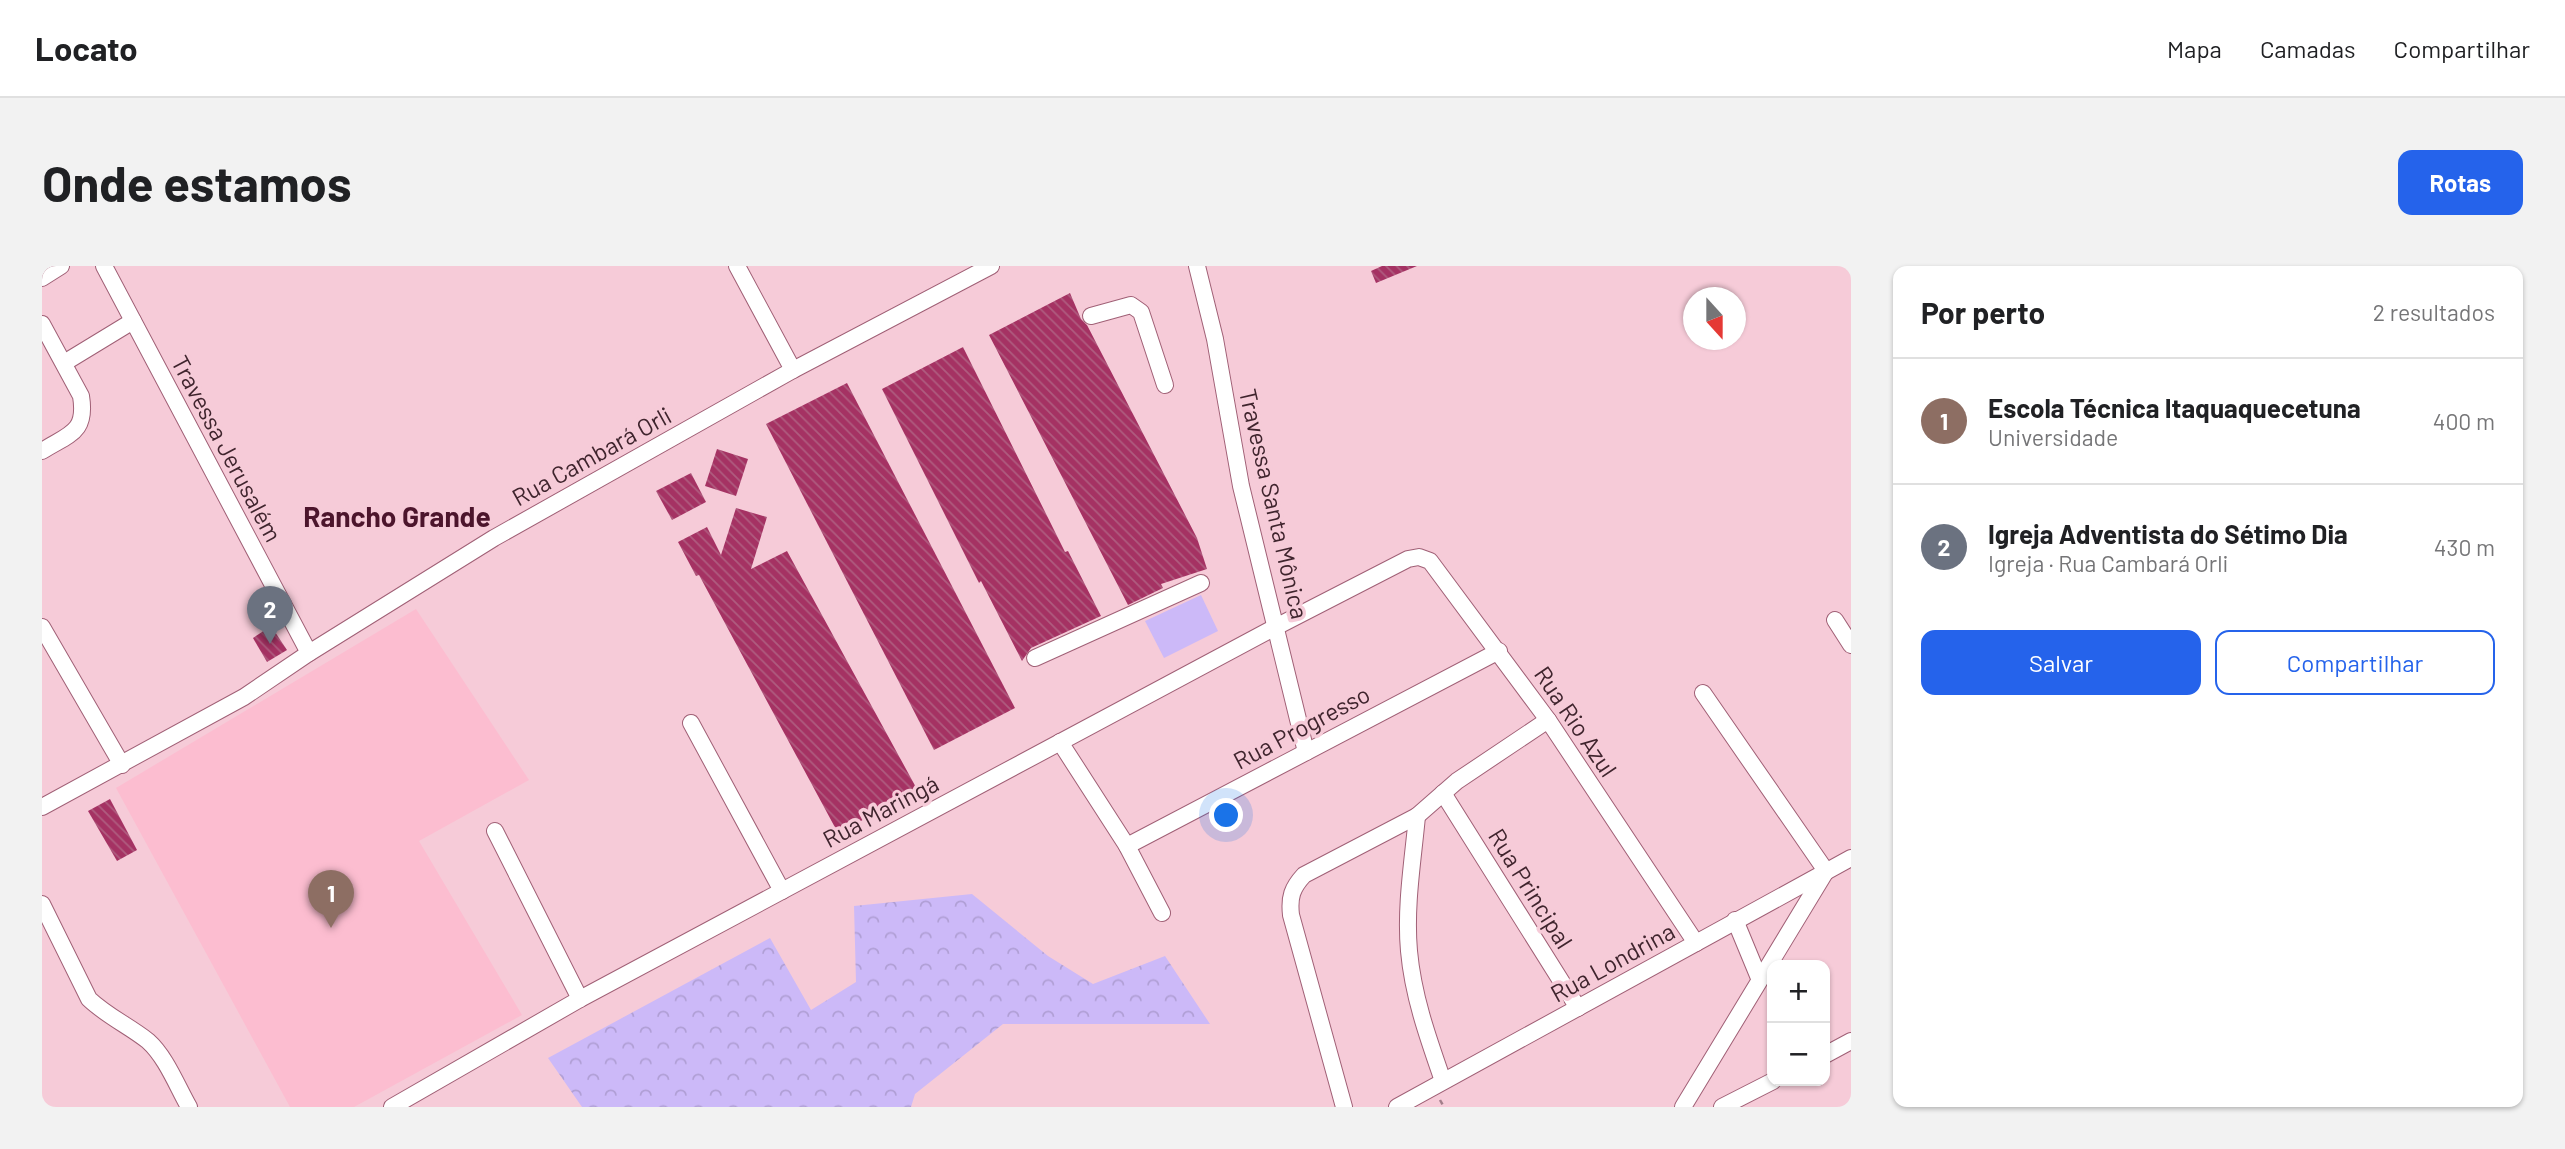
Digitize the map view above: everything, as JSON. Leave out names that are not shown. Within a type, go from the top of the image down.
[{"type":"street","points":[[42,278],[61,266]]},
{"type":"street","name":"Travessa Jerusalém","points":[[104,266],[309,653]]},
{"type":"street","points":[[737,266],[793,370]]},
{"type":"street","name":"Rua Cambará Orli","points":[[42,807],[244,696],[494,538],[793,370],[991,266]]},
{"type":"street","name":"Travessa Santa Mônica","points":[[1197,266],[1215,339],[1241,486],[1306,752]]},
{"type":"street","points":[[1091,316],[1131,305],[1140,313],[1165,385]]},
{"type":"street","points":[[64,363],[133,321]]},
{"type":"street","points":[[42,324],[81,396],[82,420],[78,428],[42,451]]},
{"type":"street","name":"Rua Rio Azul","points":[[1395,564],[1419,558],[1430,561],[1548,720],[1696,943]]},
{"type":"street","name":"Rua Maringá","points":[[392,1107],[580,999],[1395,564]]},
{"type":"street","points":[[1035,658],[1201,583]]},
{"type":"street","points":[[1835,620],[1851,645]]},
{"type":"street","points":[[42,627],[122,765]]},
{"type":"street","name":"Rua Progresso","points":[[1127,846],[1499,651]]},
{"type":"street","points":[[1683,1107],[1826,871],[1703,693]]},
{"type":"street","points":[[1344,1107],[1291,915],[1291,893],[1304,875],[1417,816],[1457,781],[1548,720]]},
{"type":"street","points":[[691,723],[782,891]]},
{"type":"street","points":[[1060,742],[1127,846],[1162,913]]},
{"type":"street","name":"Rua Principal","points":[[1443,793],[1578,1009]]},
{"type":"street","points":[[1417,816],[1409,913],[1409,950],[1417,1003],[1443,1081]]},
{"type":"street","points":[[495,831],[580,999]]},
{"type":"street","name":"Rua Londrina","points":[[1397,1107],[1851,858]]},
{"type":"street","points":[[42,904],[89,999],[150,1043],[189,1107]]},
{"type":"street","points":[[1735,920],[1759,978]]},
{"type":"street","points":[[1830,1052],[1851,1041]]},
{"type":"street","points":[[1722,1107],[1767,1084]]},
{"type":"shaded area","points":[[416,609],[529,780],[419,841],[522,1015],[354,1107],[290,1107],[116,788]]},
{"type":"green space","points":[[1201,595],[1218,631],[1164,658],[1145,621]]},
{"type":"green space","points":[[972,894],[1048,956],[1093,984],[1165,956],[1210,1024],[1003,1024],[915,1094],[911,1107],[582,1107],[548,1058],[770,938],[811,1010],[856,982],[854,906]]},
{"type":"building","points":[[1382,266],[1417,266],[1376,283],[1371,271]]},
{"type":"building","points":[[1070,293],[1081,319],[1087,325],[1197,538],[1207,569],[1161,584],[1163,588],[1128,605],[989,335]]},
{"type":"building","points":[[963,347],[1065,552],[1068,551],[1101,616],[1031,648],[1022,661],[981,581],[979,583],[882,389]]},
{"type":"building","points":[[847,383],[1015,708],[934,750],[766,424]]},
{"type":"building","points":[[717,449],[748,459],[736,496],[705,486]]},
{"type":"building","points":[[691,473],[706,502],[672,520],[656,491]]},
{"type":"building","points":[[736,508],[767,517],[751,569],[787,551],[918,791],[838,833],[699,575],[696,576],[678,542],[707,527],[721,555]]},
{"type":"building","points":[[271,626],[287,650],[267,662],[253,638]]},
{"type":"building","points":[[110,799],[137,850],[117,861],[88,811]]},
{"type":"place","name":"Igreja Adventista do Sétimo Dia","points":[[270,644]]},
{"type":"place","name":"Escola Técnica Itaquaquecetuna","points":[[331,928]]},
{"type":"district","name":"Rancho Grande","points":[[397,517]]}]
